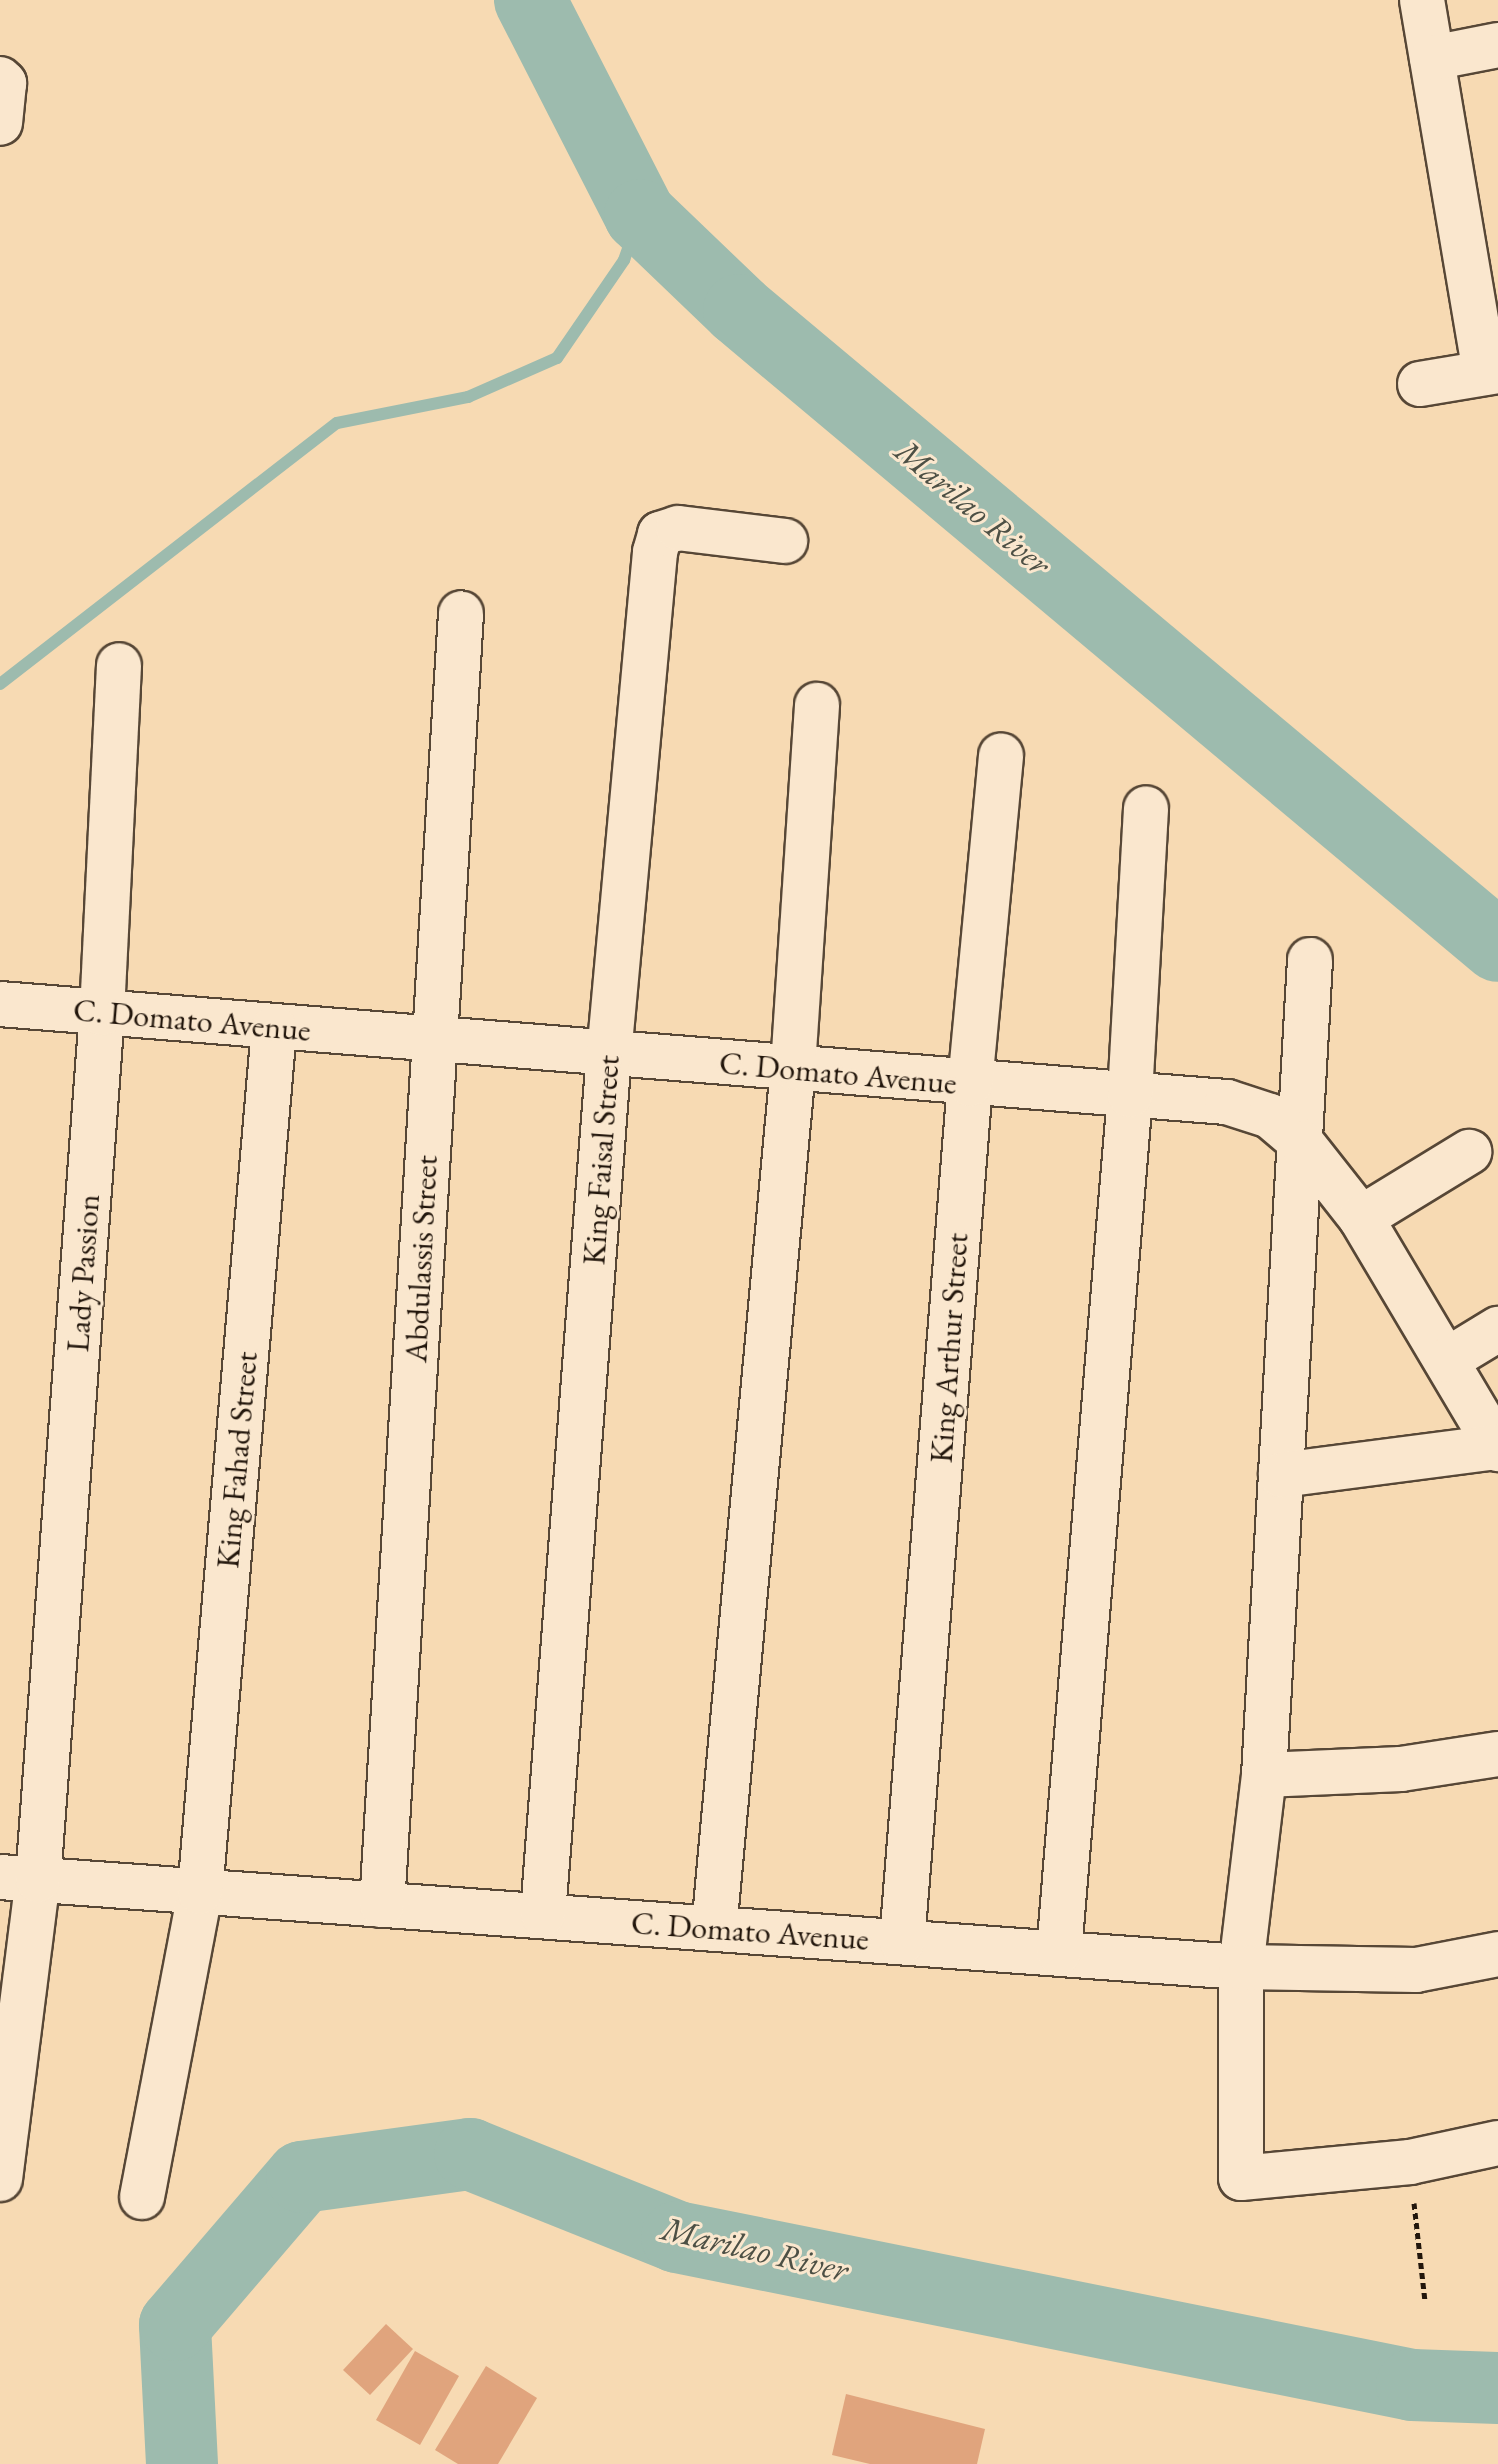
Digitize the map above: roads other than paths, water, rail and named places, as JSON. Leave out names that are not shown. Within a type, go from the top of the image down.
[{"type":"street","points":[[1420,384],[1492,372],[1422,0]]},
{"type":"street","points":[[1432,58],[1498,45]]},
{"type":"street","points":[[0,79],[4,83],[0,123]]},
{"type":"street","name":"King Faisal Street","points":[[543,1914],[609,1055],[660,534],[678,528],[785,541]]},
{"type":"street","name":"Abdulassis Street","points":[[382,1905],[461,613]]},
{"type":"street","name":"Lady Passion","points":[[0,2179],[19,1878],[102,1013],[119,665]]},
{"type":"street","points":[[714,1929],[793,1067],[817,705]]},
{"type":"street","name":"King Arthur Street","points":[[902,1942],[970,1084],[1001,755]]},
{"type":"street","points":[[1059,1952],[1130,1095],[1146,808]]},
{"type":"street","points":[[1310,960],[1264,1775],[1241,1967],[1241,2178],[1410,2162],[1498,2143]]},
{"type":"street","name":"C. Domato Avenue","points":[[0,1004],[970,1084],[1227,1102],[1270,1116],[1302,1143],[1361,1218],[1497,1448]]},
{"type":"street","name":"King Fahad Street","points":[[142,2197],[200,1892],[274,1028]]},
{"type":"street","points":[[1361,1218],[1469,1152]]},
{"type":"street","points":[[1447,1360],[1498,1329]]},
{"type":"street","points":[[1281,1475],[1497,1448]]},
{"type":"street","points":[[1264,1775],[1401,1769],[1498,1754]]},
{"type":"street","name":"C. Domato Avenue","points":[[19,1878],[1241,1967],[1416,1970],[1498,1954]]},
{"type":"waterway","name":"Marilao River","points":[[530,0],[640,215],[739,310],[1498,946]]},
{"type":"waterway","points":[[0,684],[337,423],[468,397],[557,358],[624,260],[640,215]]},
{"type":"waterway","name":"Marilao River","points":[[182,2464],[175,2325],[302,2177],[470,2154],[677,2237],[1412,2385],[1498,2388]]}]
